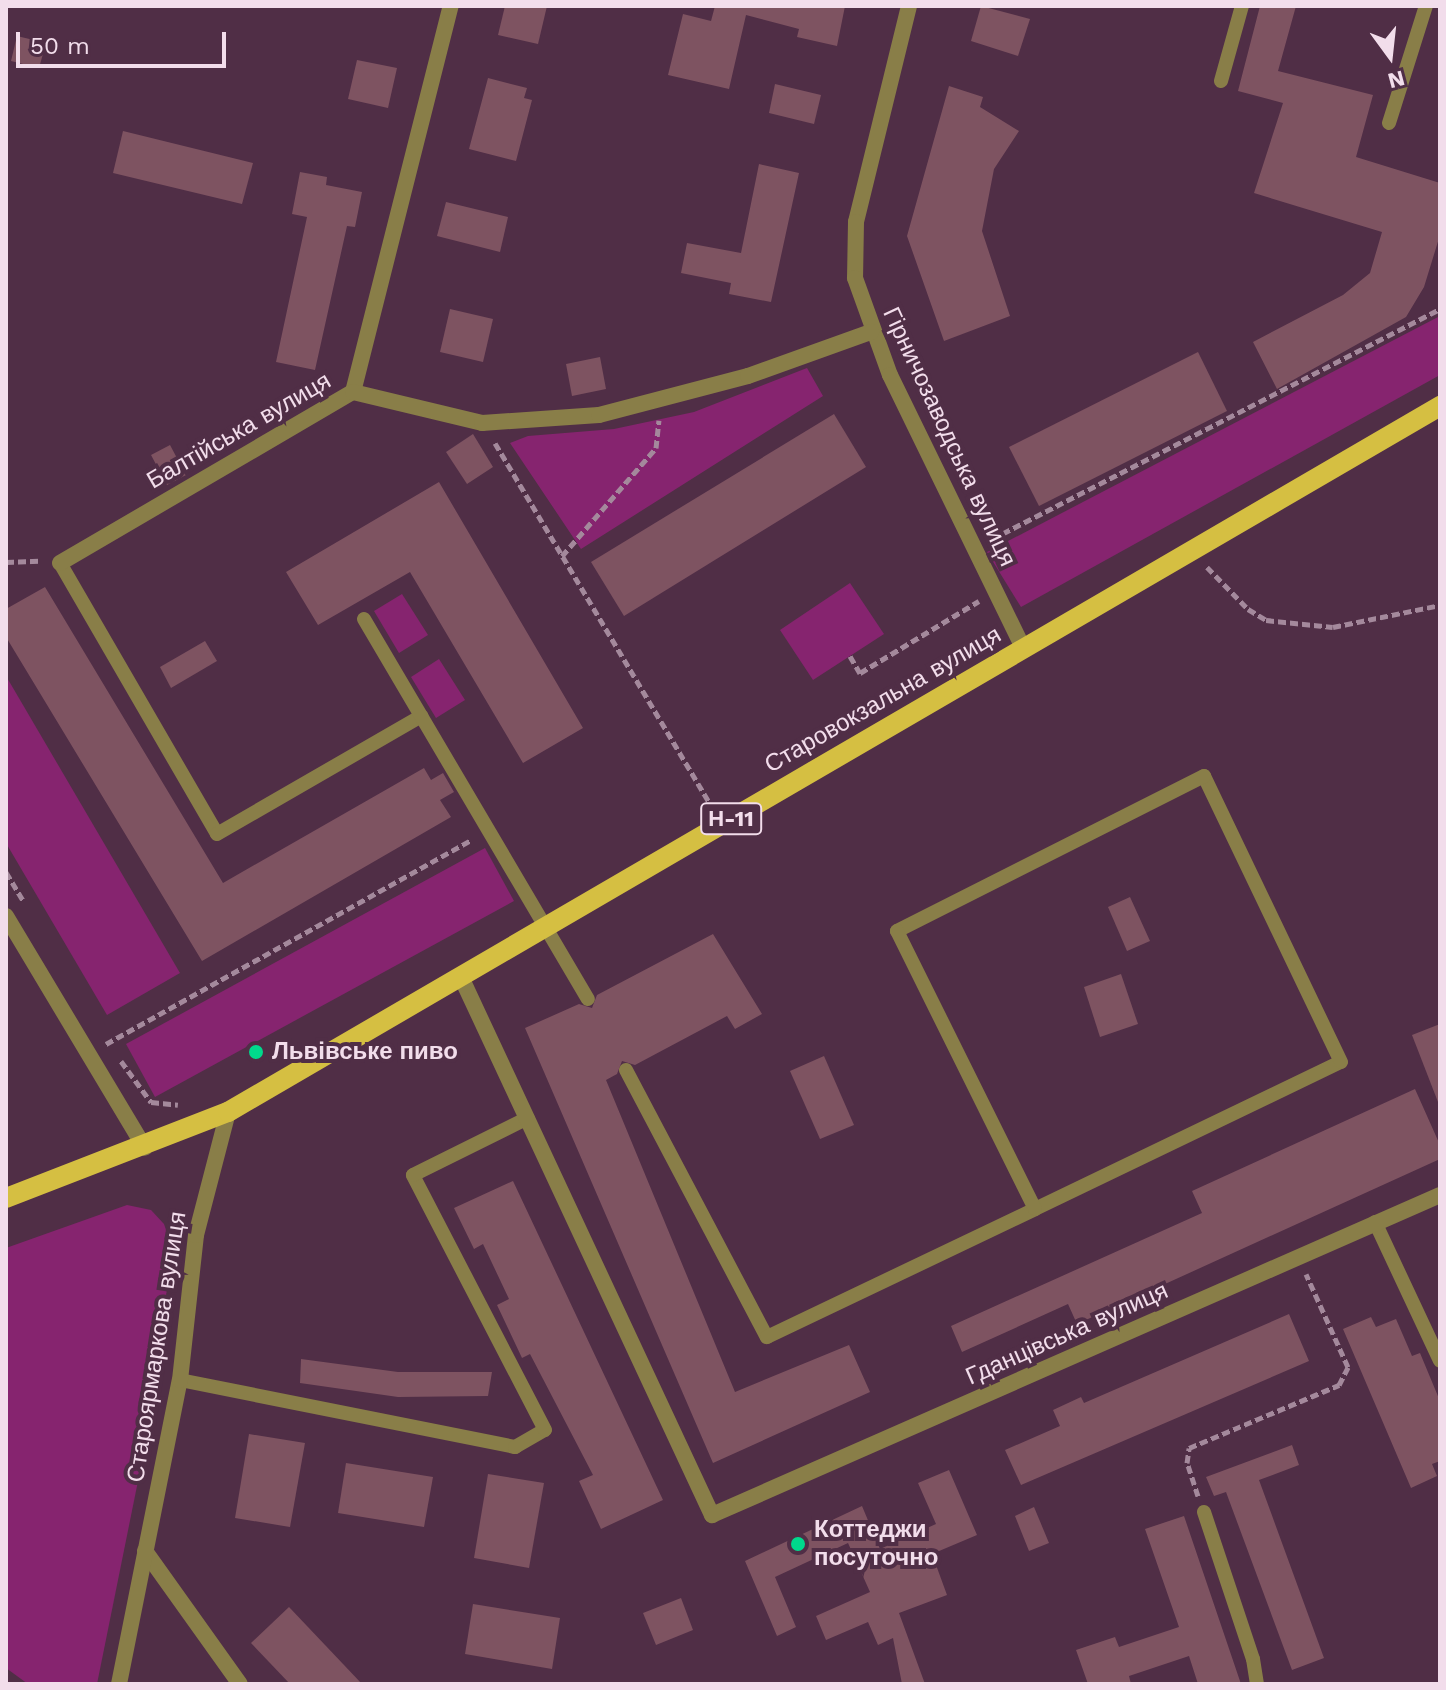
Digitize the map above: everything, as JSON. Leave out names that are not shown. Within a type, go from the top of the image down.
[{"type":"main road","name":"Старовокзальна вулиця","points":[[6,1198],[145,1148],[228,1112],[548,929],[1190,549],[1440,406]]},
{"type":"street","points":[[353,392],[451,6]]},
{"type":"street","name":"Гірничозаводська вулиця","points":[[909,6],[856,222],[855,278],[871,332],[1023,648]]},
{"type":"street","name":"Балтійська вулиця","points":[[60,563],[353,392],[482,423],[599,415],[748,376],[871,332]]},
{"type":"street","points":[[6,916],[145,1148]]},
{"type":"street","points":[[461,977],[528,1118]]},
{"type":"street","name":"Староярмаркова вулиця","points":[[119,1684],[180,1380],[196,1235],[228,1112]]},
{"type":"street","name":"Гданцівська вулиця","points":[[528,1118],[712,1515],[1440,1195]]},
{"type":"street","points":[[145,1551],[240,1684]]},
{"type":"lane","points":[[1221,81],[1242,6]]},
{"type":"lane","points":[[1389,123],[1426,6]]},
{"type":"lane","points":[[60,563],[217,834],[421,716]]},
{"type":"lane","points":[[364,619],[588,999]]},
{"type":"lane","points":[[626,1070],[767,1337],[1035,1209],[1341,1062],[1204,776],[897,931],[1035,1209]]},
{"type":"lane","points":[[180,1380],[515,1447],[545,1430],[413,1175],[528,1118]]},
{"type":"lane","points":[[1375,1222],[1440,1361]]},
{"type":"lane","points":[[1204,1512],[1253,1659],[1257,1684]]},
{"type":"path","points":[[974,548],[1440,309]]},
{"type":"path","points":[[562,556],[656,448],[662,398]]},
{"type":"path","points":[[482,423],[722,824]]},
{"type":"path","points":[[1190,549],[1248,609],[1266,620],[1333,627],[1440,605]]},
{"type":"path","points":[[6,562],[60,563]]},
{"type":"path","points":[[850,656],[860,673],[994,593]]},
{"type":"path","points":[[90,1053],[489,830]]},
{"type":"path","points":[[6,872],[29,911]]},
{"type":"path","points":[[100,1030],[151,1102],[182,1106]]},
{"type":"path","points":[[1204,1512],[1187,1463],[1189,1448],[1339,1385],[1348,1367],[1298,1257]]},
{"type":"shaded area","points":[[1440,316],[1440,375],[1021,607],[987,552]]},
{"type":"shaded area","points":[[807,368],[823,396],[581,549],[510,443],[528,436],[614,429],[694,412]]},
{"type":"shaded area","points":[[850,583],[884,634],[813,680],[780,630]]},
{"type":"shaded area","points":[[402,594],[428,635],[399,653],[374,611]]},
{"type":"shaded area","points":[[439,659],[465,700],[436,718],[411,677]]},
{"type":"shaded area","points":[[6,676],[180,973],[107,1015],[6,843]]},
{"type":"shaded area","points":[[485,848],[514,901],[155,1097],[126,1044]]},
{"type":"shaded area","points":[[127,1205],[151,1210],[164,1224],[171,1245],[158,1382],[97,1684],[28,1684],[6,1668],[6,1248]]},
{"type":"building","points":[[505,6],[547,6],[538,44],[498,35]]},
{"type":"building","points":[[715,6],[845,6],[837,46],[797,37],[799,29],[746,15],[729,89],[668,75],[683,14],[711,21]]},
{"type":"building","points":[[981,6],[1030,19],[1018,56],[971,41]]},
{"type":"building","points":[[1260,6],[1296,6],[1278,71],[1373,95],[1356,157],[1440,183],[1440,235],[1424,287],[1406,317],[1277,389],[1253,342],[1343,295],[1370,273],[1382,232],[1254,193],[1283,103],[1238,91]]},
{"type":"building","points":[[17,36],[46,43],[39,68],[11,61]]},
{"type":"building","points":[[357,60],[397,68],[388,108],[348,99]]},
{"type":"building","points":[[488,78],[527,88],[524,98],[532,100],[516,161],[469,149]]},
{"type":"building","points":[[775,84],[821,95],[814,124],[769,113]]},
{"type":"building","points":[[949,86],[983,97],[980,107],[1019,131],[994,169],[982,231],[1010,316],[944,341],[907,236]]},
{"type":"building","points":[[123,131],[253,163],[242,204],[113,173]]},
{"type":"building","points":[[759,164],[799,173],[771,302],[729,294],[731,283],[681,273],[687,243],[741,253]]},
{"type":"building","points":[[300,172],[327,177],[326,185],[362,192],[355,227],[347,226],[315,370],[276,362],[307,217],[292,214]]},
{"type":"building","points":[[446,202],[508,217],[500,252],[437,236]]},
{"type":"building","points":[[450,309],[493,319],[483,362],[440,352]]},
{"type":"building","points":[[1198,352],[1227,411],[1039,506],[1009,447]]},
{"type":"building","points":[[600,357],[606,389],[572,396],[566,364]]},
{"type":"building","points":[[834,414],[866,467],[624,616],[591,562]]},
{"type":"building","points":[[473,434],[493,467],[467,484],[446,452]]},
{"type":"building","points":[[170,445],[186,475],[167,485],[151,455]]},
{"type":"building","points":[[439,482],[583,728],[523,763],[410,572],[318,625],[286,572]]},
{"type":"building","points":[[45,587],[223,883],[424,768],[431,780],[443,773],[454,792],[440,800],[451,817],[202,961],[6,637],[6,609]]},
{"type":"building","points":[[205,641],[217,661],[171,688],[160,667]]},
{"type":"building","points":[[1130,897],[1150,941],[1127,951],[1108,907]]},
{"type":"building","points":[[713,934],[762,1014],[735,1029],[727,1016],[635,1065],[622,1061],[617,1074],[606,1080],[735,1392],[849,1345],[870,1392],[713,1463],[525,1028],[579,1004],[592,1008],[597,995]]},
{"type":"building","points":[[1121,974],[1138,1024],[1100,1037],[1084,987]]},
{"type":"building","points":[[1440,1024],[1440,1102],[1438,1102],[1412,1035]]},
{"type":"building","points":[[824,1056],[854,1125],[820,1139],[790,1071]]},
{"type":"building","points":[[1415,1089],[1440,1145],[1440,1159],[1077,1324],[1068,1304],[962,1352],[951,1326],[1202,1213],[1192,1191]]},
{"type":"building","points":[[513,1181],[663,1500],[601,1529],[579,1481],[593,1475],[530,1354],[522,1358],[497,1305],[509,1299],[483,1244],[474,1249],[454,1208]]},
{"type":"building","points":[[1289,1314],[1309,1361],[1021,1485],[1005,1450],[1060,1426],[1053,1410],[1081,1397],[1084,1403]]},
{"type":"building","points":[[1371,1317],[1376,1327],[1396,1319],[1412,1356],[1420,1353],[1440,1401],[1440,1461],[1432,1464],[1437,1476],[1411,1488],[1343,1329]]},
{"type":"building","points":[[301,1359],[398,1372],[492,1372],[488,1396],[398,1397],[300,1383]]},
{"type":"building","points":[[249,1434],[305,1443],[290,1527],[235,1518]]},
{"type":"building","points":[[1292,1445],[1299,1465],[1259,1480],[1324,1658],[1292,1670],[1226,1492],[1214,1496],[1206,1477]]},
{"type":"building","points":[[346,1463],[433,1477],[424,1527],[338,1513]]},
{"type":"building","points":[[949,1470],[977,1535],[932,1554],[947,1595],[899,1613],[925,1684],[902,1684],[893,1638],[878,1645],[868,1622],[826,1640],[816,1616],[870,1592],[848,1543],[775,1577],[796,1627],[777,1636],[745,1561],[862,1506],[880,1549],[936,1524],[918,1483]]},
{"type":"building","points":[[488,1474],[544,1483],[529,1568],[474,1558]]},
{"type":"building","points":[[1034,1507],[1049,1543],[1029,1551],[1015,1516]]},
{"type":"building","points":[[1184,1516],[1241,1684],[1198,1684],[1189,1656],[1129,1676],[1131,1684],[1088,1684],[1076,1650],[1115,1637],[1119,1647],[1179,1627],[1145,1529]]},
{"type":"building","points":[[681,1598],[693,1630],[656,1645],[643,1613]]},
{"type":"building","points":[[473,1604],[560,1618],[552,1669],[465,1654]]},
{"type":"building","points":[[289,1607],[362,1684],[290,1684],[251,1643]]},
{"type":"place","name":"Львівське пиво","points":[[256,1052]]},
{"type":"place","name":"Коттеджи посуточно","points":[[798,1544]]}]
